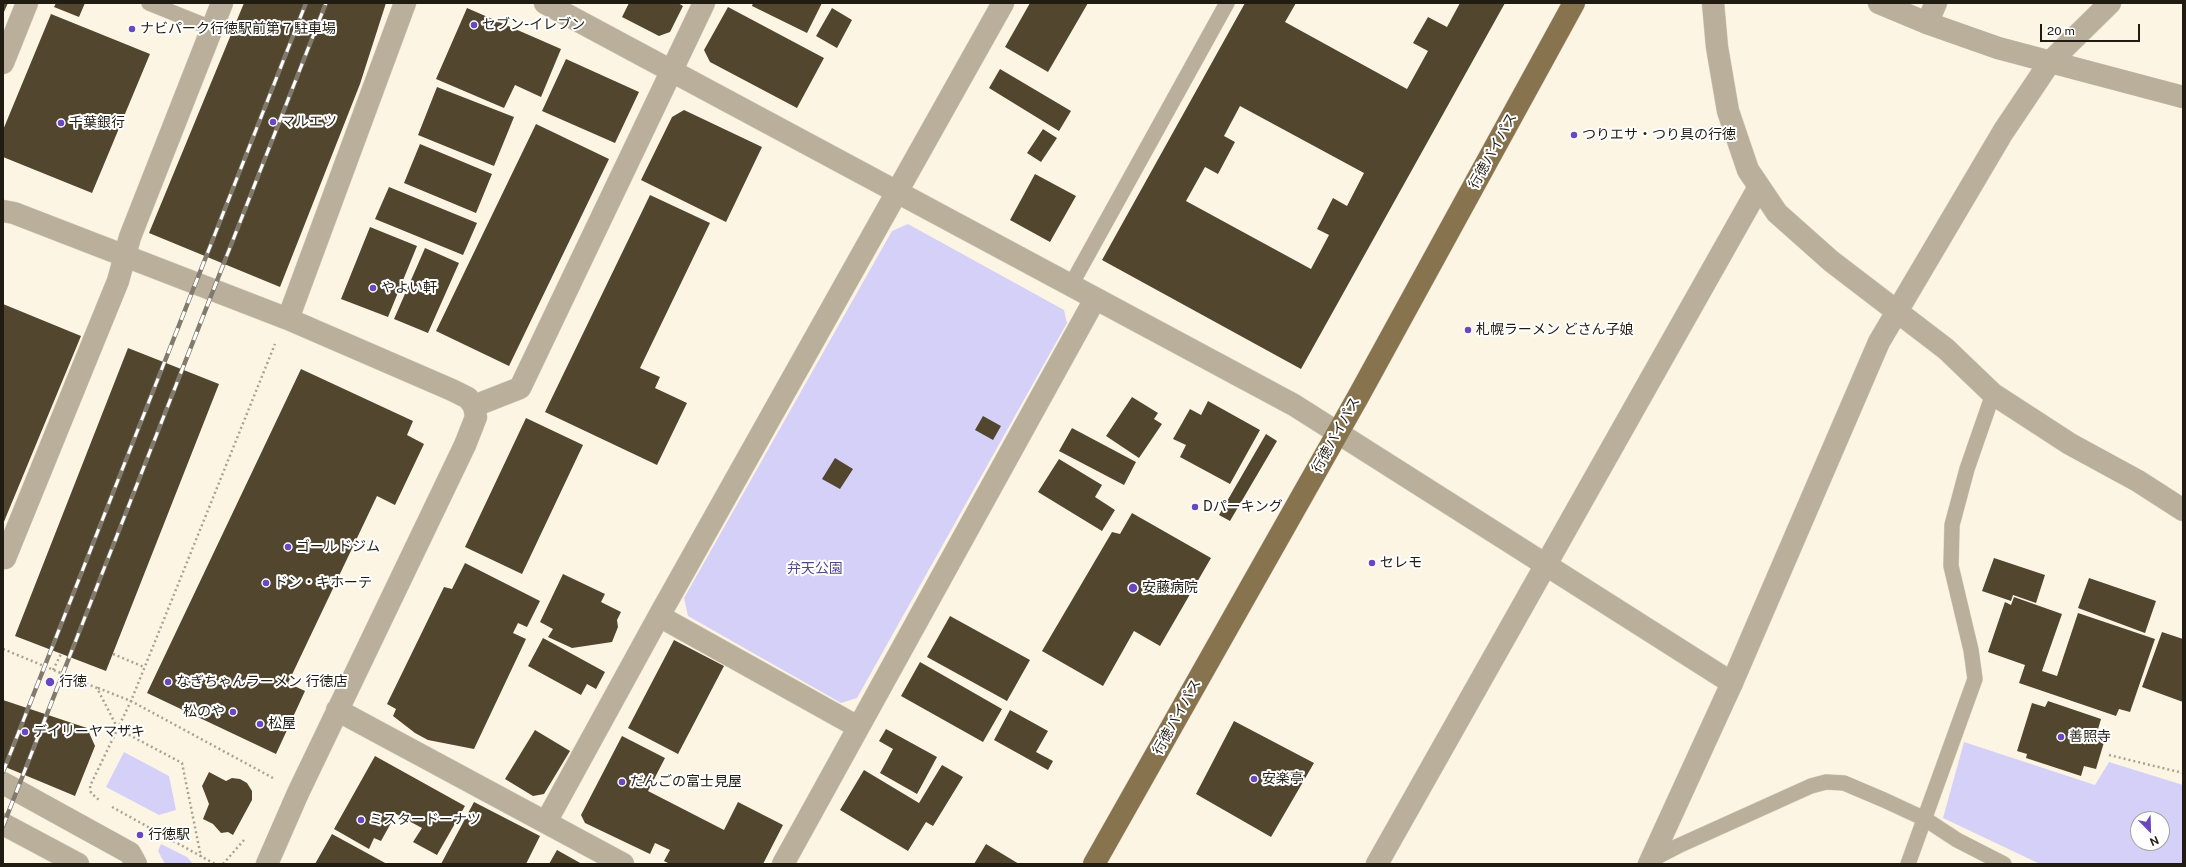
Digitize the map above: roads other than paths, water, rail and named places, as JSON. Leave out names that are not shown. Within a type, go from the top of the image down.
[{"type":"main road","name":"行徳バイパス","points":[[1094,864],[1338,432],[1574,3]]},
{"type":"street","points":[[3,63],[27,3]]},
{"type":"street","points":[[3,557],[5,558],[115,288],[130,236],[222,3]]},
{"type":"street","points":[[288,318],[405,3]]},
{"type":"street","points":[[545,3],[1294,405],[1732,683]]},
{"type":"street","points":[[474,406],[520,388],[704,3]]},
{"type":"street","points":[[546,822],[659,616],[1003,3]]},
{"type":"street","points":[[1713,3],[1717,47],[1728,111],[1748,170],[1778,213],[1831,261],[1946,349],[1993,394],[2070,444],[2138,481],[2183,510]]},
{"type":"street","points":[[1880,3],[1970,39],[2050,62],[2183,96]]},
{"type":"street","points":[[1927,23],[1936,3]]},
{"type":"street","points":[[1650,862],[1732,683],[1879,342],[2003,132],[2050,62],[2110,3]]},
{"type":"street","points":[[1377,864],[1759,187]]},
{"type":"street","points":[[3,211],[14,213],[124,257],[288,318],[468,398],[474,406],[476,417],[472,432],[298,793],[267,864]]},
{"type":"street","points":[[783,864],[1095,299]]},
{"type":"street","points":[[659,616],[858,727]]},
{"type":"street","points":[[338,710],[623,864]]},
{"type":"street","points":[[3,783],[130,853],[136,864]]},
{"type":"street","points":[[3,824],[78,864]]},
{"type":"lane","points":[[149,3],[211,28]]},
{"type":"lane","points":[[1071,285],[1227,3]]},
{"type":"lane","points":[[1908,864],[1975,679],[1971,650],[1951,566],[1952,524],[1967,469],[1993,394]]},
{"type":"lane","points":[[1650,862],[1678,846],[1811,786],[1826,782],[1844,784],[1925,819],[1957,840],[2004,864]]},
{"type":"railway","points":[[3,772],[306,3]]},
{"type":"railway","points":[[3,826],[326,3]]},
{"type":"place","name":"セブン-イレブン","points":[[474,25]]},
{"type":"place","name":"ナビパーク行徳駅前第７駐車場","points":[[132,29]]},
{"type":"place","name":"マルエツ","points":[[273,122]]},
{"type":"place","name":"千葉銀行","points":[[61,123]]},
{"type":"place","name":"つりエサ・つり具の行徳","points":[[1574,135]]},
{"type":"place","name":"やよい軒","points":[[373,288]]},
{"type":"place","name":"札幌ラーメン どさん子娘","points":[[1468,330]]},
{"type":"place","name":"Dパーキング","points":[[1195,507]]},
{"type":"place","name":"ゴールドジム","points":[[288,547]]},
{"type":"place","name":"セレモ","points":[[1372,563]]},
{"type":"place","name":"ドン・キホーテ","points":[[266,583]]},
{"type":"place","name":"安藤病院","points":[[1133,588]]},
{"type":"place","name":"行徳","points":[[50,682]]},
{"type":"place","name":"なぎちゃんラーメン 行徳店","points":[[168,682]]},
{"type":"place","name":"松のや","points":[[233,712]]},
{"type":"place","name":"松屋","points":[[260,724]]},
{"type":"place","name":"デイリーヤマザキ","points":[[25,732]]},
{"type":"place","name":"善照寺","points":[[2061,737]]},
{"type":"place","name":"安楽亭","points":[[1254,779]]},
{"type":"place","name":"だんごの富士見屋","points":[[622,782]]},
{"type":"place","name":"ミスタードーナツ","points":[[361,820]]},
{"type":"place","name":"行徳駅","points":[[140,835]]},
{"type":"park label","name":"弁天公園","points":[[815,569]]}]
